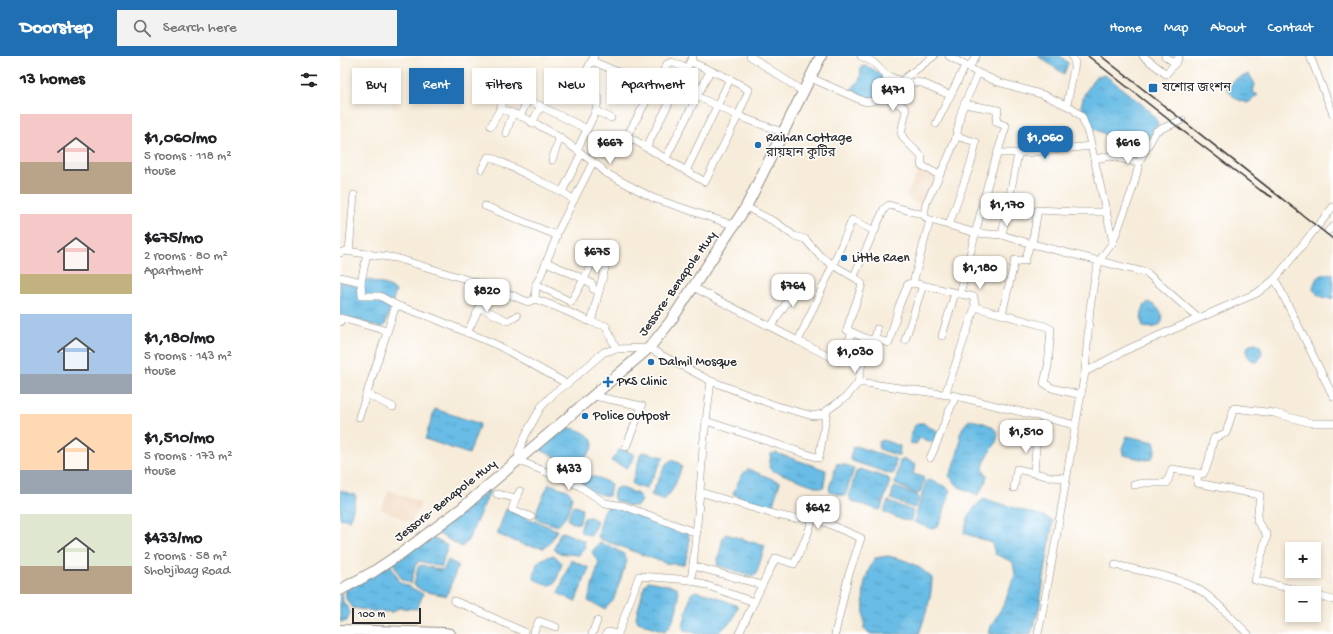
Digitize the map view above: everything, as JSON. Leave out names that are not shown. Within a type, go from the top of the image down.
[{"type":"highway","name":"Jessore- Benapole Hwy","points":[[340,590],[372,572],[429,533],[462,508],[518,456],[645,348],[730,224],[750,189],[815,56]]},
{"type":"highway","name":"Jessore- Benapole Hwy","points":[[340,584],[376,563],[422,532],[594,396],[670,322],[746,207],[821,56]]},
{"type":"highway","points":[[340,630],[364,632],[444,632],[450,634]]},
{"type":"street","points":[[750,56],[799,89]]},
{"type":"street","points":[[861,56],[873,62],[886,75],[901,81],[922,83],[950,95]]},
{"type":"street","points":[[901,81],[934,56]]},
{"type":"street","points":[[949,56],[964,63],[978,73],[998,82],[1044,95],[1067,105],[1082,117],[1091,146],[1113,242]]},
{"type":"street","points":[[936,124],[964,63],[976,56]]},
{"type":"street","points":[[1067,105],[1075,63],[1072,56]]},
{"type":"street","points":[[1165,56],[1175,63]]},
{"type":"street","points":[[1147,57],[1166,74],[1175,63],[1178,56]]},
{"type":"street","points":[[1310,56],[1333,114]]},
{"type":"street","points":[[588,68],[593,58],[613,68]]},
{"type":"street","points":[[645,104],[628,136],[705,182],[738,116],[749,90],[730,79],[690,62],[669,62],[665,68]]},
{"type":"street","points":[[710,71],[698,96],[738,116],[778,131]]},
{"type":"street","points":[[913,283],[927,218],[926,203],[948,158],[956,136],[961,112],[978,73]]},
{"type":"street","points":[[877,100],[885,93],[887,85],[886,75]]},
{"type":"street","points":[[811,78],[868,103],[884,98],[905,108],[906,112],[901,133],[904,140],[922,157],[921,165],[939,175]]},
{"type":"street","points":[[686,171],[730,79]]},
{"type":"street","points":[[491,126],[502,104]]},
{"type":"street","points":[[506,133],[516,114],[525,104]]},
{"type":"street","points":[[536,104],[587,129]]},
{"type":"street","points":[[562,192],[598,104]]},
{"type":"street","points":[[646,148],[668,104]]},
{"type":"street","points":[[666,158],[694,104]]},
{"type":"street","points":[[942,336],[970,253],[988,183],[1006,126],[996,122],[998,110],[964,104]]},
{"type":"street","points":[[532,123],[541,106]]},
{"type":"street","points":[[500,109],[516,114],[560,137],[601,168],[604,172],[654,198],[730,224]]},
{"type":"street","points":[[596,111],[611,118]]},
{"type":"street","points":[[1038,634],[1053,561],[1085,372],[1090,308],[1099,261],[1113,242],[1133,188],[1139,163],[1156,131],[1182,120]]},
{"type":"street","points":[[949,226],[972,160],[976,142],[956,136]]},
{"type":"street","points":[[552,160],[560,137]]},
{"type":"street","points":[[998,153],[1018,154],[1091,146]]},
{"type":"street","points":[[1002,235],[1018,154]]},
{"type":"street","points":[[1094,159],[1111,156],[1139,163]]},
{"type":"street","points":[[482,169],[488,157],[491,157],[562,192],[574,200]]},
{"type":"street","points":[[485,206],[556,235],[593,162]]},
{"type":"street","points":[[349,252],[354,195]]},
{"type":"street","points":[[854,276],[884,209],[889,205],[949,226],[976,233],[1002,235],[1031,244],[1147,273],[1198,318]]},
{"type":"street","points":[[746,207],[777,223],[794,236],[805,238],[820,256],[832,265],[854,276],[865,285],[853,309],[847,330],[867,339],[890,343],[898,306],[908,284],[913,283],[974,297],[975,307],[946,395]]},
{"type":"street","points":[[1085,372],[1126,350],[1257,293],[1275,280],[1333,207]]},
{"type":"street","points":[[1002,314],[1015,260],[1025,261],[1031,244],[1038,210],[1107,212]]},
{"type":"street","points":[[798,341],[852,220],[875,231]]},
{"type":"street","points":[[536,299],[536,284],[557,236]]},
{"type":"street","points":[[340,253],[345,251],[396,258],[490,286],[528,302],[536,299],[591,322],[606,326],[616,349]]},
{"type":"street","points":[[367,254],[361,282],[362,296],[380,296],[396,305],[433,318],[497,345],[562,381]]},
{"type":"street","points":[[536,284],[570,302],[584,280],[593,261]]},
{"type":"street","points":[[546,262],[592,284],[593,289],[599,291]]},
{"type":"street","points":[[591,322],[605,268]]},
{"type":"street","points":[[340,277],[361,282]]},
{"type":"street","points":[[771,327],[800,280]]},
{"type":"street","points":[[1275,280],[1333,396]]},
{"type":"street","points":[[905,340],[923,285]]},
{"type":"street","points":[[468,333],[490,286]]},
{"type":"street","points":[[694,287],[840,361],[852,333]]},
{"type":"street","points":[[359,416],[396,305]]},
{"type":"street","points":[[479,307],[508,321],[517,316]]},
{"type":"street","points":[[975,307],[1051,329],[1048,366],[1044,383],[1052,388],[1081,395]]},
{"type":"street","points":[[340,322],[341,318],[387,331]]},
{"type":"street","points":[[865,350],[876,335],[877,329]]},
{"type":"street","points":[[696,533],[624,506],[605,503],[578,484],[518,456],[526,434],[541,407],[554,393],[604,352],[616,349],[645,348],[712,381],[774,405],[813,416],[827,411],[846,396],[858,383],[867,339]]},
{"type":"street","points":[[691,580],[703,446],[712,381]]},
{"type":"street","points":[[858,383],[956,396],[1075,425]]},
{"type":"street","points":[[366,394],[393,407]]},
{"type":"street","points":[[594,396],[642,406],[626,447]]},
{"type":"street","points":[[930,458],[956,396]]},
{"type":"street","points":[[1134,485],[1142,483],[1166,484],[1172,469],[1203,474],[1209,464],[1214,438],[1226,433],[1234,408],[1274,413],[1310,423],[1333,423]]},
{"type":"street","points":[[706,421],[819,458],[827,411]]},
{"type":"street","points":[[1034,473],[1037,436]]},
{"type":"street","points":[[1014,488],[1017,470],[1066,478]]},
{"type":"street","points":[[1198,473],[1198,483],[1260,495],[1257,521],[1267,535],[1256,580],[1285,587]]},
{"type":"street","points":[[520,491],[512,509],[531,517]]},
{"type":"street","points":[[700,492],[777,515],[796,519],[804,516],[813,517],[861,538],[848,577],[835,634]]},
{"type":"street","points":[[496,494],[516,498]]},
{"type":"street","points":[[739,634],[776,558],[794,564],[807,536],[813,517]]},
{"type":"street","points":[[1115,565],[1173,579],[1198,589],[1248,634]]},
{"type":"street","points":[[693,566],[762,585]]},
{"type":"street","points":[[606,634],[608,632],[617,634],[639,576],[691,580],[754,602]]},
{"type":"street","points":[[1321,597],[1333,600]]},
{"type":"street","points":[[454,601],[525,633]]},
{"type":"street","points":[[533,634],[539,621],[556,627]]},
{"type":"street","points":[[592,634],[597,621]]},
{"type":"shaded area","points":[[920,167],[937,174],[923,205],[906,198]]},
{"type":"shaded area","points":[[389,490],[421,503],[412,523],[381,509]]},
{"type":"water","points":[[1038,56],[1061,56],[1068,63],[1064,74]]},
{"type":"water","points":[[866,66],[874,70],[882,77],[884,85],[884,90],[875,97],[867,99],[859,96],[852,89],[860,79],[861,67]]},
{"type":"water","points":[[1249,74],[1255,84],[1253,92],[1258,95],[1248,103],[1236,99],[1226,88],[1236,79]]},
{"type":"water","points":[[1105,75],[1150,111],[1158,123],[1141,154],[1133,153],[1110,137],[1093,128],[1081,106],[1084,95],[1095,77]]},
{"type":"water","points":[[1324,274],[1333,274],[1333,298],[1322,297],[1313,289],[1316,280],[1319,276]]},
{"type":"water","points":[[366,279],[386,285],[396,291],[385,325],[382,328],[340,315],[340,281],[357,286]]},
{"type":"water","points":[[1148,302],[1155,306],[1162,315],[1161,323],[1151,328],[1143,327],[1142,320],[1144,307]]},
{"type":"water","points":[[1256,343],[1259,345],[1262,352],[1257,362],[1249,358],[1247,353],[1250,344]]},
{"type":"water","points":[[435,409],[480,424],[469,454],[425,439]]},
{"type":"water","points":[[969,420],[982,422],[989,425],[998,433],[996,443],[988,455],[983,468],[987,476],[984,486],[978,495],[959,487],[949,476],[955,463],[960,443],[960,434],[963,427]]},
{"type":"water","points":[[918,423],[924,423],[938,431],[934,443],[920,438],[916,444],[910,443],[911,432]]},
{"type":"water","points":[[571,428],[589,436],[593,443],[593,447],[580,466],[574,466],[541,450],[545,443],[553,436]]},
{"type":"water","points":[[1127,436],[1154,442],[1155,450],[1151,459],[1146,460],[1123,455],[1122,448]]},
{"type":"water","points":[[883,440],[900,446],[899,456],[879,449],[879,442]]},
{"type":"water","points":[[855,446],[894,458],[896,460],[894,473],[891,474],[852,461],[850,458],[853,447]]},
{"type":"water","points":[[620,449],[634,454],[627,468],[611,461]]},
{"type":"water","points":[[644,452],[664,457],[646,489],[632,483],[641,453]]},
{"type":"water","points":[[776,453],[826,470],[824,487],[820,488],[771,470],[769,467],[771,454]]},
{"type":"water","points":[[905,459],[915,465],[913,474],[923,477],[924,480],[920,493],[917,494],[895,484],[900,461]]},
{"type":"water","points":[[671,460],[679,463],[682,467],[673,489],[664,500],[651,495],[666,464]]},
{"type":"water","points":[[837,463],[854,469],[845,496],[830,492],[829,488]]},
{"type":"water","points":[[748,469],[780,482],[772,508],[749,502],[733,494],[741,477]]},
{"type":"water","points":[[860,469],[888,478],[890,481],[881,509],[879,510],[851,501],[849,495],[856,472]]},
{"type":"water","points":[[586,475],[599,478],[611,484],[609,496],[601,495],[589,490],[581,481]]},
{"type":"water","points":[[929,480],[944,486],[950,491],[942,518],[937,527],[932,529],[914,522],[926,481]]},
{"type":"water","points":[[549,484],[567,490],[572,495],[568,512],[557,526],[539,520],[536,517],[538,507]]},
{"type":"water","points":[[492,487],[468,540],[462,547],[437,533]]},
{"type":"water","points":[[619,487],[638,494],[642,501],[637,506],[630,506],[615,501],[613,496],[615,489]]},
{"type":"water","points":[[895,487],[917,495],[919,498],[916,507],[913,508],[891,499],[893,489]]},
{"type":"water","points":[[340,490],[355,495],[356,497],[350,520],[340,518]]},
{"type":"water","points":[[984,499],[1043,516],[1053,521],[1039,609],[1031,634],[989,634],[991,626],[1004,604],[1015,575],[1013,562],[995,554],[992,543],[964,533],[968,519],[973,510]]},
{"type":"water","points":[[888,501],[913,511],[911,521],[903,520],[884,512]]},
{"type":"water","points":[[610,504],[688,533],[688,549],[683,565],[665,563],[600,539],[598,536],[603,511]]},
{"type":"water","points":[[573,505],[582,509],[580,522],[578,524],[568,520]]},
{"type":"water","points":[[506,509],[557,530],[550,543],[544,548],[524,545],[497,534]]},
{"type":"water","points":[[590,517],[597,521],[592,535],[580,531],[584,518]]},
{"type":"water","points":[[563,532],[584,541],[585,549],[579,555],[558,553],[554,549],[560,533]]},
{"type":"water","points":[[726,534],[765,546],[756,575],[751,576],[717,565],[723,537]]},
{"type":"water","points":[[430,535],[448,546],[442,567],[419,561],[415,566],[411,584],[401,578],[393,563]]},
{"type":"water","points":[[599,543],[610,546],[625,555],[627,561],[613,601],[605,609],[588,601],[599,562],[592,552]]},
{"type":"water","points":[[554,555],[562,563],[556,582],[549,586],[534,579],[538,562],[544,558]]},
{"type":"water","points":[[888,556],[912,563],[932,578],[926,614],[919,634],[871,634],[864,629],[863,592],[867,576],[875,558]]},
{"type":"water","points":[[448,560],[458,565],[447,596],[423,591],[414,585],[418,567],[421,565],[441,570],[444,569]]},
{"type":"water","points":[[571,560],[589,568],[575,602],[558,593]]},
{"type":"water","points":[[390,564],[400,582],[423,594],[417,609],[399,608],[393,612],[353,608],[346,599],[346,594],[344,591]]},
{"type":"water","points":[[648,581],[677,587],[678,599],[676,611],[672,622],[665,631],[638,622],[636,617],[645,584]]},
{"type":"water","points":[[695,591],[711,595],[738,606],[733,619],[719,633],[698,634],[685,630],[683,627],[691,594]]},
{"type":"water","points":[[341,593],[343,596],[342,600],[350,612],[347,621],[340,622],[340,594]]},
{"type":"railway","points":[[1088,56],[1183,131],[1260,190],[1272,197]]},
{"type":"railway","points":[[1101,56],[1333,239]]},
{"type":"place","name":"যশোর জংশন","points":[[1153,88]]},
{"type":"place","name":"Raihan Cottage রায়হান কুটির","points":[[758,145]]},
{"type":"place","name":"Little Raen","points":[[844,258]]},
{"type":"place","name":"Dalmil Mosque","points":[[651,362]]},
{"type":"place","name":"PKS Clinic","points":[[608,382]]},
{"type":"place","name":"Police Outpost","points":[[585,416]]}]
